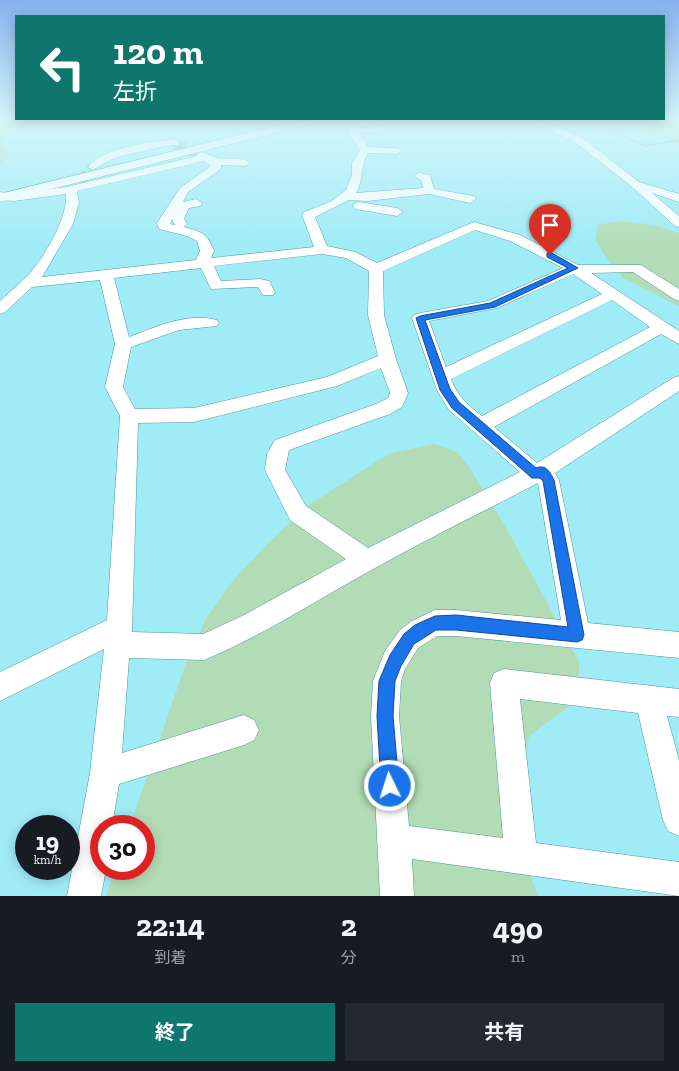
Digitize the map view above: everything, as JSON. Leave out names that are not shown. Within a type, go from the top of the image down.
[{"type":"main road","points":[[0,196],[137,162]]},
{"type":"main road","points":[[0,196],[142,162]]},
{"type":"street","points":[[0,196],[20,198],[188,162]]},
{"type":"street","points":[[192,233],[164,226],[163,222],[184,190],[218,167],[212,162]]},
{"type":"street","points":[[236,162],[245,163]]},
{"type":"street","points":[[343,199],[355,186],[359,175],[358,162]]},
{"type":"street","points":[[607,162],[679,223]]},
{"type":"street","points":[[419,176],[426,176],[429,190]]},
{"type":"street","points":[[634,183],[679,198]]},
{"type":"street","points":[[0,309],[40,271],[67,224],[75,185]]},
{"type":"street","points":[[322,250],[308,215],[343,199],[368,198],[429,190],[470,199]]},
{"type":"street","points":[[343,199],[397,212]]},
{"type":"street","points":[[196,203],[184,206],[178,218],[181,224],[203,239],[207,251],[203,262],[216,286],[260,283],[264,284],[268,292]]},
{"type":"street","points":[[376,269],[474,226],[515,238],[575,268],[679,339]]},
{"type":"street","points":[[28,283],[106,276],[203,262],[322,250],[336,251],[354,256],[376,269]]},
{"type":"street","points":[[577,635],[548,480],[456,405],[446,390],[420,318],[492,305],[575,268],[636,268],[679,296]]},
{"type":"street","points":[[367,560],[298,513],[275,470],[277,454],[282,445],[383,409],[395,402],[399,393],[387,359],[376,315],[376,269]]},
{"type":"street","points":[[84,896],[105,773],[118,636],[130,416],[114,387],[123,344],[106,276]]},
{"type":"street","points":[[441,377],[613,294]]},
{"type":"street","points":[[123,344],[142,339],[180,324],[211,323]]},
{"type":"street","points":[[480,426],[661,327]]},
{"type":"street","points":[[130,416],[194,415],[331,382],[387,359]]},
{"type":"street","points":[[0,687],[118,636],[204,647],[253,624],[367,560],[539,472],[679,382]]},
{"type":"street","points":[[397,896],[385,716],[387,681],[395,661],[409,639],[435,623],[456,623],[679,645]]},
{"type":"street","points":[[521,857],[504,683],[679,703]]},
{"type":"street","points":[[649,700],[679,820]]},
{"type":"street","points":[[105,773],[244,730]]},
{"type":"street","points":[[394,840],[679,879]]},
{"type":"green space","points":[[620,221],[654,225],[679,233],[679,306],[623,278],[609,262],[596,241],[597,225]]},
{"type":"green space","points":[[434,444],[457,452],[469,467],[505,526],[579,661],[579,688],[573,703],[529,736],[520,780],[518,843],[538,896],[106,896],[111,880],[155,880],[155,815],[134,815],[188,657],[206,619],[230,584],[268,543],[306,507],[388,454]]},
{"type":"tunnel","points":[[80,182],[93,167]]},
{"type":"route","points":[[390,786],[385,716],[387,681],[395,661],[409,639],[435,623],[456,623],[577,635],[548,480],[542,470],[536,474],[456,405],[446,390],[420,318],[492,305],[574,268],[550,255]]}]
